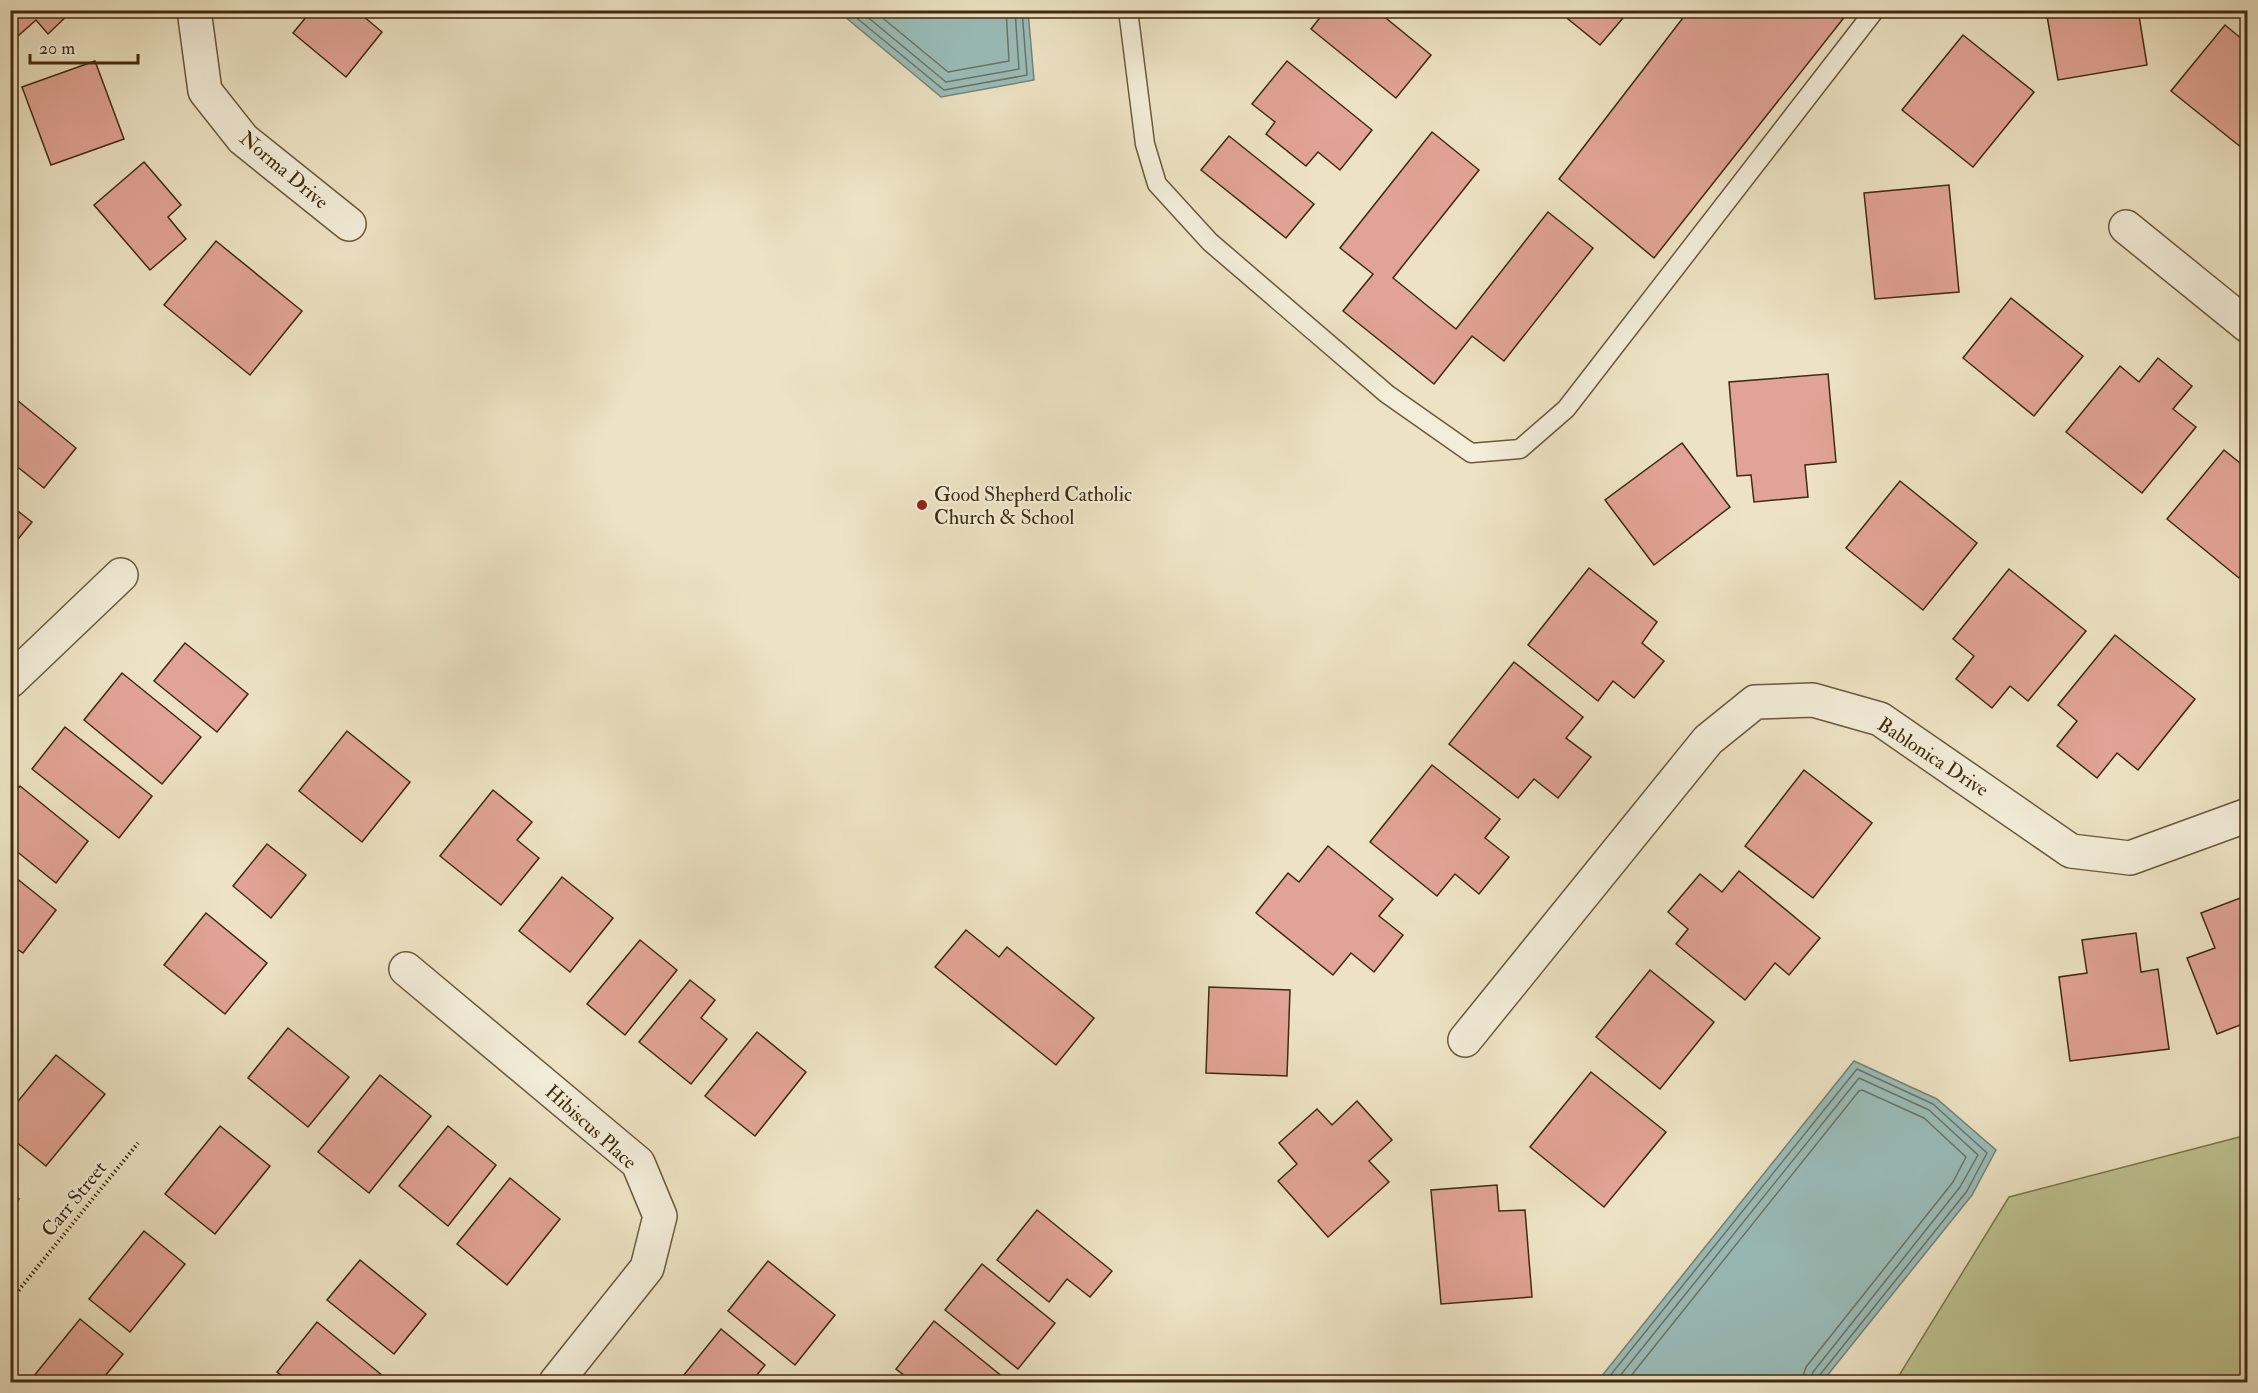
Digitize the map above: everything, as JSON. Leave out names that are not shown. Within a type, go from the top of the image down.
[{"type":"street","name":"Norma Drive","points":[[194,10],[205,91],[243,139],[349,225]]},
{"type":"street","points":[[2126,227],[2247,326]]},
{"type":"street","points":[[10,681],[121,575]]},
{"type":"street","name":"Bablonica Drive","points":[[1465,1040],[1708,740],[1755,702],[1813,700],[1880,719],[2071,851],[2130,858],[2247,815]]},
{"type":"street","name":"Hibiscus Place","points":[[406,969],[638,1163],[660,1216],[647,1268],[556,1383]]},
{"type":"lane","points":[[1128,10],[1145,144],[1157,184],[1210,242],[1387,394],[1471,453],[1520,449],[1566,409],[1875,10]]},
{"type":"path","name":"Carr Street","points":[[10,1301],[138,1143]]},
{"type":"green space","points":[[2247,1135],[2247,1382],[1895,1382],[2009,1197]]},
{"type":"water","points":[[838,11],[1028,11],[1034,80],[941,97]]},
{"type":"water","points":[[1854,1061],[1937,1099],[1996,1150],[1972,1195],[1822,1382],[1597,1382]]},
{"type":"building","points":[[10,10],[73,10],[48,34],[36,20],[10,43]]},
{"type":"building","points":[[312,10],[356,10],[382,32],[346,77],[293,33]]},
{"type":"building","points":[[1326,10],[1376,10],[1431,55],[1396,98],[1311,29]]},
{"type":"building","points":[[1557,10],[1628,10],[1629,11],[1600,45]]},
{"type":"building","points":[[1689,10],[1850,10],[1654,258],[1559,179]]},
{"type":"building","points":[[2046,10],[2138,10],[2147,65],[2058,80]]},
{"type":"building","points":[[2225,25],[2248,44],[2247,152],[2171,91]]},
{"type":"building","points":[[1963,35],[2034,92],[1973,167],[1902,110]]},
{"type":"building","points":[[95,61],[124,139],[51,165],[22,87]]},
{"type":"building","points":[[1287,61],[1372,130],[1340,170],[1318,152],[1306,166],[1266,134],[1275,122],[1252,104]]},
{"type":"building","points":[[1432,132],[1479,170],[1393,278],[1456,329],[1548,212],[1593,248],[1504,361],[1472,336],[1434,384],[1343,311],[1373,274],[1340,248]]},
{"type":"building","points":[[1229,136],[1314,204],[1286,238],[1201,170]]},
{"type":"building","points":[[144,162],[181,205],[168,217],[186,239],[150,270],[94,205]]},
{"type":"building","points":[[1949,185],[1959,292],[1875,299],[1864,193]]},
{"type":"building","points":[[216,241],[302,311],[250,375],[164,305]]},
{"type":"building","points":[[2011,298],[2083,356],[2034,416],[1963,358]]},
{"type":"building","points":[[2158,358],[2192,386],[2173,409],[2196,427],[2142,493],[2066,432],[2120,366],[2139,382]]},
{"type":"building","points":[[1828,374],[1836,462],[1805,465],[1808,497],[1754,502],[1751,475],[1737,476],[1729,382]]},
{"type":"building","points":[[12,396],[76,448],[44,488],[10,461]]},
{"type":"building","points":[[1682,443],[1730,507],[1654,565],[1605,500]]},
{"type":"building","points":[[2224,450],[2245,467],[2248,464],[2248,567],[2239,578],[2167,519]]},
{"type":"building","points":[[1900,481],[1977,543],[1923,610],[1846,548]]},
{"type":"building","points":[[10,505],[32,522],[10,549]]},
{"type":"building","points":[[1589,568],[1657,622],[1642,643],[1664,661],[1634,698],[1613,681],[1598,701],[1528,645]]},
{"type":"building","points":[[2009,569],[2086,631],[2028,701],[2010,686],[1992,708],[1956,679],[1974,656],[1953,639]]},
{"type":"building","points":[[2115,635],[2195,699],[2138,770],[2117,753],[2097,778],[2057,746],[2077,721],[2058,705]]},
{"type":"building","points":[[185,643],[248,694],[217,732],[154,681]]},
{"type":"building","points":[[1514,662],[1583,717],[1566,738],[1591,757],[1558,798],[1534,779],[1518,798],[1449,744]]},
{"type":"building","points":[[122,673],[201,737],[162,784],[84,720]]},
{"type":"building","points":[[65,727],[152,796],[119,838],[32,769]]},
{"type":"building","points":[[347,731],[410,782],[362,842],[299,791]]},
{"type":"building","points":[[1432,765],[1500,819],[1485,838],[1509,857],[1479,894],[1455,874],[1437,896],[1370,842]]},
{"type":"building","points":[[1804,770],[1872,823],[1813,898],[1745,846]]},
{"type":"building","points":[[20,786],[88,841],[56,883],[10,846],[10,797]]},
{"type":"building","points":[[493,790],[532,822],[517,840],[539,858],[501,905],[440,856]]},
{"type":"building","points":[[267,844],[306,875],[271,918],[233,886]]},
{"type":"building","points":[[1328,846],[1393,899],[1379,916],[1403,935],[1374,972],[1351,953],[1333,975],[1256,913],[1288,873],[1299,882]]},
{"type":"building","points":[[1739,871],[1820,938],[1789,975],[1775,963],[1745,1000],[1676,944],[1688,929],[1668,912],[1700,874],[1722,892]]},
{"type":"building","points":[[10,873],[56,910],[23,953],[10,944]]},
{"type":"building","points":[[562,877],[613,918],[570,972],[519,931]]},
{"type":"building","points":[[2248,895],[2248,1022],[2217,1034],[2187,958],[2215,948],[2201,913]]},
{"type":"building","points":[[206,913],[267,963],[225,1014],[164,965]]},
{"type":"building","points":[[966,930],[999,957],[1007,947],[1094,1018],[1056,1065],[935,967]]},
{"type":"building","points":[[2136,933],[2141,972],[2158,969],[2169,1049],[2070,1061],[2059,977],[2087,973],[2082,940]]},
{"type":"building","points":[[640,940],[677,970],[625,1035],[587,1004]]},
{"type":"building","points":[[1650,970],[1714,1022],[1660,1089],[1596,1037]]},
{"type":"building","points":[[690,980],[715,1000],[701,1018],[727,1039],[691,1084],[639,1042]]},
{"type":"building","points":[[1209,987],[1290,990],[1287,1076],[1206,1073]]},
{"type":"building","points":[[288,1028],[349,1077],[308,1127],[248,1078]]},
{"type":"building","points":[[757,1032],[806,1072],[755,1136],[705,1096]]},
{"type":"building","points":[[56,1055],[105,1094],[46,1166],[10,1137],[10,1111]]},
{"type":"building","points":[[1591,1072],[1666,1132],[1604,1207],[1530,1147]]},
{"type":"building","points":[[380,1075],[431,1116],[369,1193],[318,1152]]},
{"type":"building","points":[[1357,1101],[1392,1140],[1369,1161],[1389,1182],[1328,1237],[1278,1181],[1297,1164],[1279,1143],[1317,1109],[1332,1125]]},
{"type":"building","points":[[220,1126],[270,1166],[215,1234],[165,1194]]},
{"type":"building","points":[[448,1126],[496,1165],[448,1226],[399,1186]]},
{"type":"building","points":[[510,1178],[560,1219],[507,1285],[457,1244]]},
{"type":"building","points":[[1497,1185],[1499,1211],[1525,1210],[1532,1297],[1441,1304],[1431,1190]]},
{"type":"building","points":[[10,1192],[19,1199],[10,1211]]},
{"type":"building","points":[[1037,1210],[1112,1271],[1090,1297],[1067,1279],[1049,1302],[997,1260]]},
{"type":"building","points":[[144,1231],[185,1264],[130,1332],[89,1299]]},
{"type":"building","points":[[360,1260],[426,1314],[394,1354],[327,1300]]},
{"type":"building","points":[[768,1261],[835,1315],[795,1365],[728,1311]]},
{"type":"building","points":[[982,1264],[1055,1323],[1018,1369],[945,1310]]},
{"type":"building","points":[[80,1319],[123,1354],[100,1382],[29,1382]]},
{"type":"building","points":[[934,1321],[1009,1382],[913,1382],[896,1369]]},
{"type":"building","points":[[317,1322],[383,1376],[378,1382],[290,1382],[277,1372]]},
{"type":"building","points":[[721,1329],[765,1365],[751,1382],[691,1382],[683,1376]]},
{"type":"place","name":"Good Shepherd Catholic Church & School","points":[[922,505]]}]
